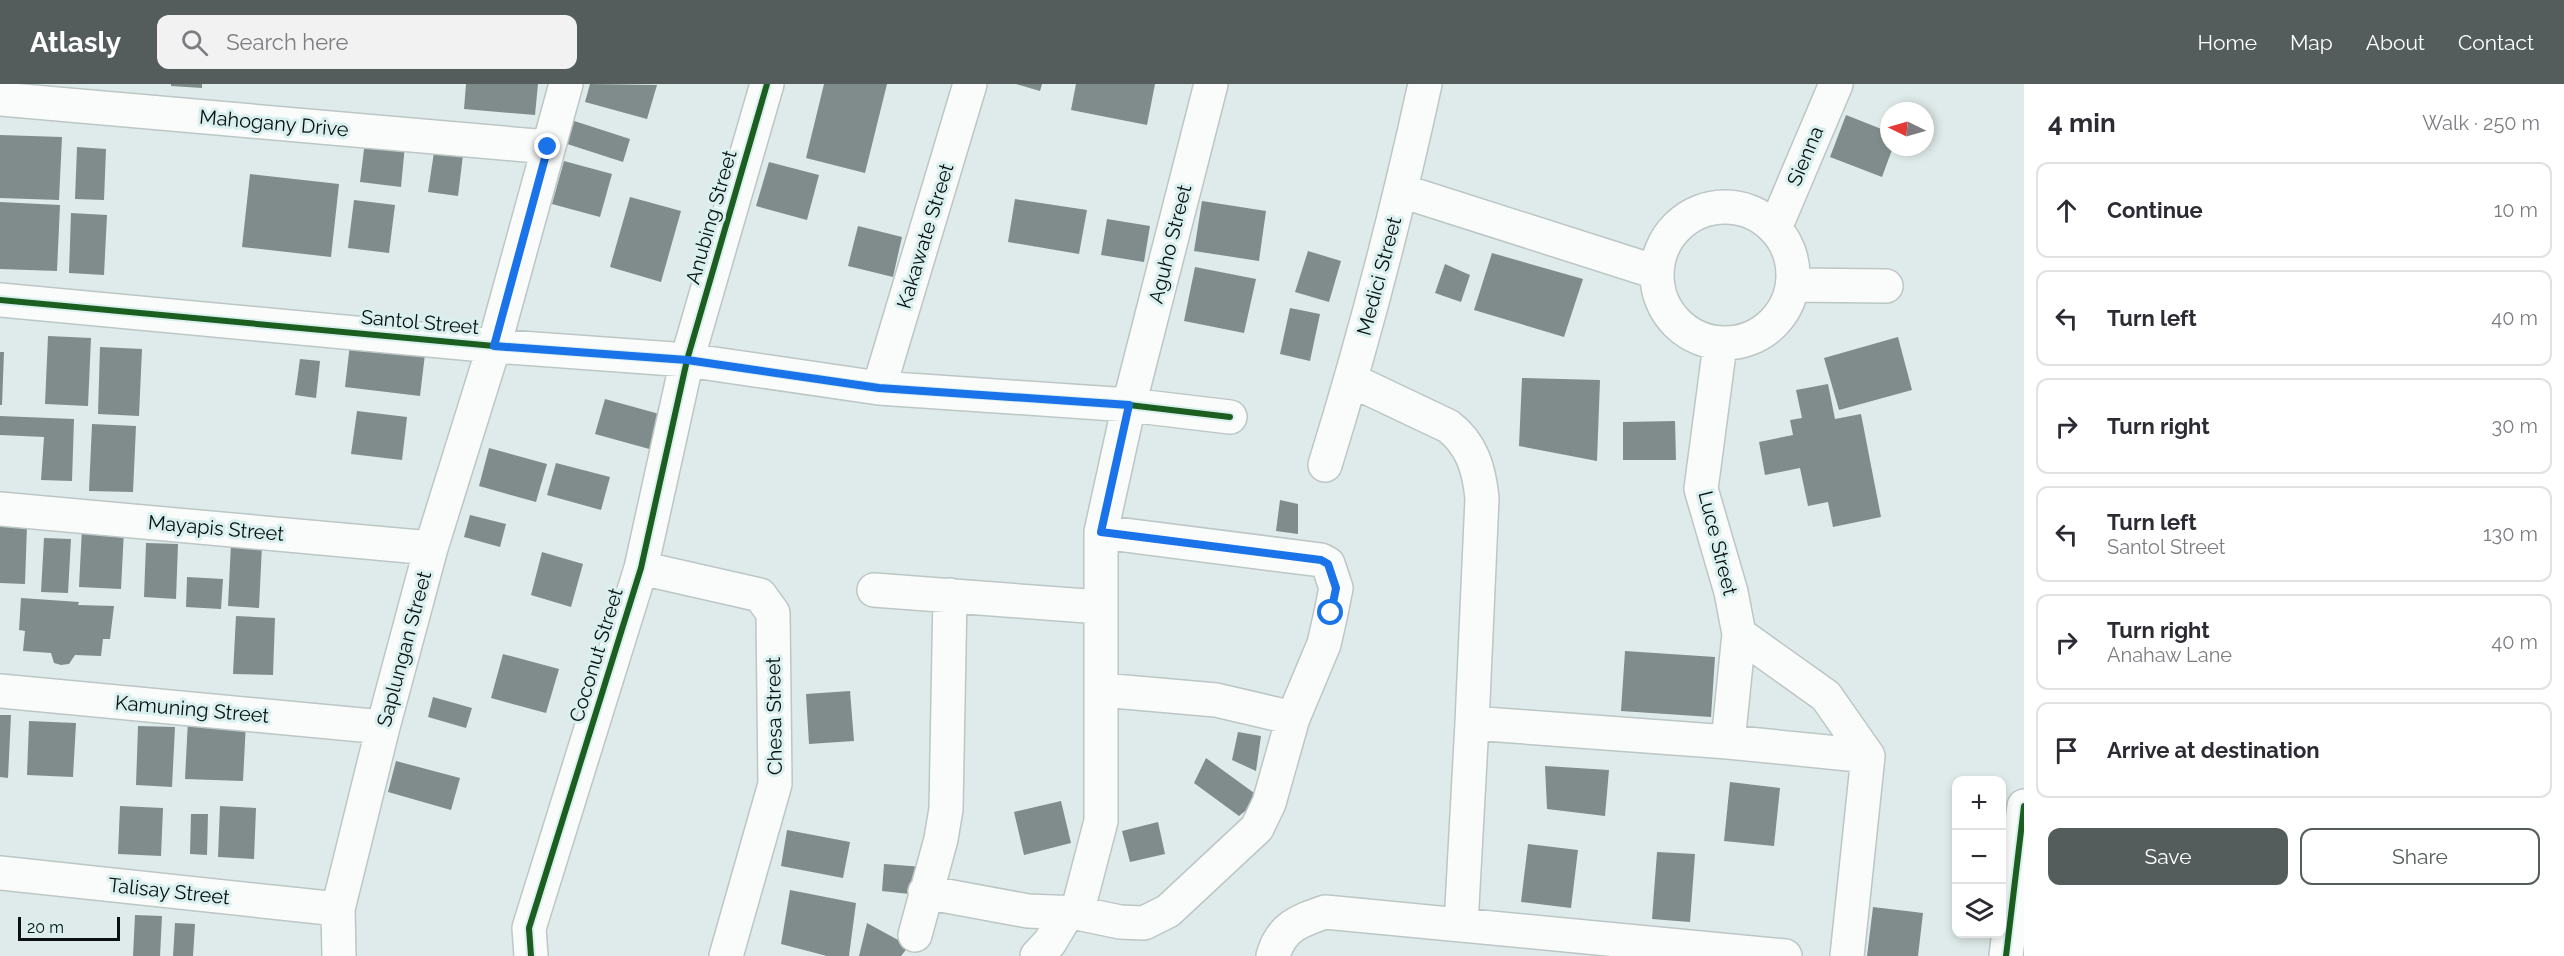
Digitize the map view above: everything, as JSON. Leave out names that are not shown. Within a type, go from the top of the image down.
[{"type":"street","name":"Saplungan Street","points":[[339,956],[338,909],[383,728],[431,548],[494,346],[566,84]]},
{"type":"street","name":"Anubing Street","points":[[687,360],[767,84]]},
{"type":"street","name":"Kakawate Street","points":[[879,388],[970,84]]},
{"type":"street","name":"Aguho Street","points":[[1037,956],[1072,913],[1101,820],[1101,532],[1129,405],[1211,84]]},
{"type":"street","name":"Medici Street","points":[[1324,465],[1351,380],[1402,191],[1425,84]]},
{"type":"street","name":"Sienna","points":[[1775,228],[1836,84]]},
{"type":"street","name":"Mahogany Drive","points":[[0,99],[548,147]]},
{"type":"street","points":[[1402,191],[1656,272]]},
{"type":"street","points":[[1712,207],[1735,207],[1757,214],[1775,228],[1787,245],[1793,265],[1793,285],[1787,305],[1776,322],[1759,335],[1741,343],[1720,345],[1700,340],[1681,328],[1667,313],[1658,294],[1656,272],[1661,250],[1673,230],[1691,215],[1712,207]]},
{"type":"street","points":[[1793,285],[1886,286]]},
{"type":"street","name":"Santol Street","points":[[0,300],[494,346],[687,360],[879,388],[1129,405],[1230,417]]},
{"type":"street","name":"Luce Street","points":[[1720,345],[1701,489],[1731,592],[1739,634],[1728,742]]},
{"type":"street","name":"Coconut Street","points":[[531,956],[529,928],[641,568],[687,360]]},
{"type":"street","points":[[1351,380],[1448,426],[1461,435],[1479,474],[1482,498],[1461,925]]},
{"type":"street","name":"Mayapis Street","points":[[0,509],[431,548]]},
{"type":"street","points":[[925,892],[1028,911],[1072,913],[1120,922],[1144,923],[1168,911],[1257,828],[1269,803],[1293,718],[1324,644],[1336,588],[1328,564],[1321,560],[1101,532]]},
{"type":"street","name":"Chesa Street","points":[[641,568],[760,595],[773,613],[775,784],[726,956]]},
{"type":"street","points":[[874,590],[1100,607]]},
{"type":"street","points":[[915,935],[941,839],[946,809],[950,595]]},
{"type":"street","points":[[1739,634],[1826,696],[1868,756],[1846,956]]},
{"type":"street","points":[[1102,690],[1216,700],[1293,718]]},
{"type":"street","name":"Kamuning Street","points":[[0,691],[383,728]]},
{"type":"street","points":[[1472,723],[1728,742],[1868,756]]},
{"type":"street","points":[[2006,956],[2024,806]]},
{"type":"street","name":"Talisay Street","points":[[0,873],[338,909]]},
{"type":"street","points":[[1273,956],[1276,942],[1296,922],[1326,912],[1785,956]]},
{"type":"building","points":[[171,84],[202,84],[202,88],[171,86]]},
{"type":"building","points":[[466,84],[538,84],[535,115],[464,109]]},
{"type":"building","points":[[590,84],[657,85],[647,119],[585,102]]},
{"type":"building","points":[[824,84],[887,84],[865,173],[806,158]]},
{"type":"building","points":[[1016,84],[1042,84],[1040,91]]},
{"type":"building","points":[[1076,84],[1155,84],[1147,125],[1071,110]]},
{"type":"building","points":[[1846,115],[1880,128],[1880,156],[1890,156],[1882,177],[1830,157]]},
{"type":"building","points":[[565,118],[630,139],[623,162],[558,141]]},
{"type":"building","points":[[0,135],[62,137],[59,200],[0,198]]},
{"type":"building","points":[[365,141],[405,145],[401,187],[360,182]]},
{"type":"building","points":[[77,147],[106,149],[104,200],[75,199]]},
{"type":"building","points":[[434,152],[463,155],[458,196],[428,192]]},
{"type":"building","points":[[564,161],[612,174],[600,217],[552,204]]},
{"type":"building","points":[[769,162],[819,175],[807,220],[756,206]]},
{"type":"building","points":[[250,174],[339,184],[331,257],[242,247]]},
{"type":"building","points":[[630,197],[681,211],[661,282],[610,267]]},
{"type":"building","points":[[1015,199],[1087,210],[1079,254],[1008,242]]},
{"type":"building","points":[[354,200],[395,205],[389,253],[348,248]]},
{"type":"building","points":[[1202,201],[1266,211],[1259,261],[1194,251]]},
{"type":"building","points":[[0,202],[60,205],[57,271],[0,269]]},
{"type":"building","points":[[71,213],[107,215],[104,275],[69,273]]},
{"type":"building","points":[[1107,219],[1150,226],[1144,262],[1101,255]]},
{"type":"building","points":[[858,226],[902,237],[893,277],[848,266]]},
{"type":"building","points":[[1308,251],[1341,261],[1329,302],[1295,292]]},
{"type":"building","points":[[1492,253],[1583,279],[1564,337],[1474,310]]},
{"type":"building","points":[[1445,264],[1470,275],[1461,302],[1435,293]]},
{"type":"building","points":[[1195,267],[1256,279],[1244,333],[1184,321]]},
{"type":"building","points":[[1290,308],[1320,314],[1310,361],[1280,354]]},
{"type":"building","points":[[48,336],[91,338],[88,406],[45,404]]},
{"type":"building","points":[[1898,337],[1912,390],[1839,410],[1824,358]]},
{"type":"building","points":[[350,344],[425,354],[420,396],[345,387]]},
{"type":"building","points":[[100,347],[142,349],[139,416],[98,414]]},
{"type":"building","points":[[0,352],[4,352],[2,405],[0,405]]},
{"type":"building","points":[[300,359],[320,361],[316,398],[295,395]]},
{"type":"building","points":[[1522,378],[1600,380],[1597,461],[1519,446]]},
{"type":"building","points":[[1828,384],[1835,419],[1861,414],[1881,517],[1833,527],[1828,502],[1808,506],[1800,468],[1765,475],[1759,442],[1793,435],[1790,420],[1802,418],[1796,390]]},
{"type":"building","points":[[605,399],[663,415],[653,450],[595,434]]},
{"type":"building","points":[[357,411],[407,417],[402,460],[351,454]]},
{"type":"building","points":[[0,416],[74,419],[72,481],[41,480],[44,437],[0,435]]},
{"type":"building","points":[[1675,421],[1676,460],[1623,460],[1623,422]]},
{"type":"building","points":[[92,424],[136,426],[133,492],[89,491]]},
{"type":"building","points":[[489,448],[547,464],[536,502],[479,486]]},
{"type":"building","points":[[556,463],[610,477],[601,510],[547,495]]},
{"type":"building","points":[[1280,500],[1298,504],[1298,534],[1276,531]]},
{"type":"building","points":[[470,515],[506,524],[500,547],[464,537]]},
{"type":"building","points":[[0,524],[27,525],[25,584],[0,583]]},
{"type":"building","points":[[82,528],[124,530],[121,589],[79,587]]},
{"type":"building","points":[[44,538],[71,539],[68,593],[41,592]]},
{"type":"building","points":[[146,543],[178,544],[176,599],[144,597]]},
{"type":"building","points":[[231,543],[262,545],[259,608],[228,606]]},
{"type":"building","points":[[542,552],[583,564],[571,607],[531,595]]},
{"type":"building","points":[[187,577],[223,579],[221,609],[186,607]]},
{"type":"building","points":[[21,598],[79,602],[78,605],[114,606],[110,639],[103,639],[101,656],[75,655],[69,664],[61,665],[54,663],[51,653],[23,651],[25,631],[19,630]]},
{"type":"building","points":[[236,616],[275,618],[273,675],[233,674]]},
{"type":"building","points":[[1625,651],[1715,657],[1711,717],[1621,711]]},
{"type":"building","points":[[503,654],[559,669],[546,713],[491,698]]},
{"type":"building","points":[[850,691],[854,741],[809,744],[806,694]]},
{"type":"building","points":[[433,697],[472,708],[466,728],[428,717]]},
{"type":"building","points":[[0,715],[11,715],[8,778],[0,777]]},
{"type":"building","points":[[188,720],[246,722],[243,781],[185,779]]},
{"type":"building","points":[[29,721],[76,723],[73,777],[27,775]]},
{"type":"building","points":[[138,726],[175,727],[172,787],[136,785]]},
{"type":"building","points":[[1238,732],[1261,736],[1256,771],[1232,760]]},
{"type":"building","points":[[1206,758],[1261,798],[1239,816],[1194,783]]},
{"type":"building","points":[[396,761],[460,778],[451,810],[388,792]]},
{"type":"building","points":[[1545,766],[1609,770],[1605,816],[1547,809]]},
{"type":"building","points":[[1730,782],[1780,788],[1774,846],[1724,841]]},
{"type":"building","points":[[1061,801],[1071,843],[1024,855],[1014,812]]},
{"type":"building","points":[[120,806],[163,808],[161,856],[118,854]]},
{"type":"building","points":[[220,806],[256,808],[254,859],[218,857]]},
{"type":"building","points":[[191,814],[208,814],[207,855],[190,854]]},
{"type":"building","points":[[1158,822],[1165,854],[1130,862],[1122,831]]},
{"type":"building","points":[[787,830],[850,842],[843,878],[781,866]]},
{"type":"building","points":[[1528,844],[1578,850],[1571,908],[1521,902]]},
{"type":"building","points":[[1657,852],[1695,854],[1690,922],[1652,919]]},
{"type":"building","points":[[884,864],[923,867],[919,895],[882,891]]},
{"type":"building","points":[[790,890],[856,903],[849,956],[827,956],[781,944]]},
{"type":"building","points":[[1873,907],[1923,913],[1918,956],[1867,956]]},
{"type":"building","points":[[135,915],[162,916],[160,956],[133,956]]},
{"type":"building","points":[[175,923],[195,924],[193,956],[173,956]]},
{"type":"building","points":[[867,923],[909,946],[901,956],[859,956]]},
{"type":"cycle path","points":[[531,956],[529,928],[641,568],[687,360],[767,84]]},
{"type":"cycle path","points":[[0,300],[494,346],[687,360],[879,388],[1129,405],[1230,417]]},
{"type":"cycle path","points":[[2006,956],[2024,806]]},
{"type":"route","points":[[548,147],[494,346],[687,360],[879,388],[1129,405],[1101,532],[1321,560],[1328,564],[1336,588],[1331,613]]}]
